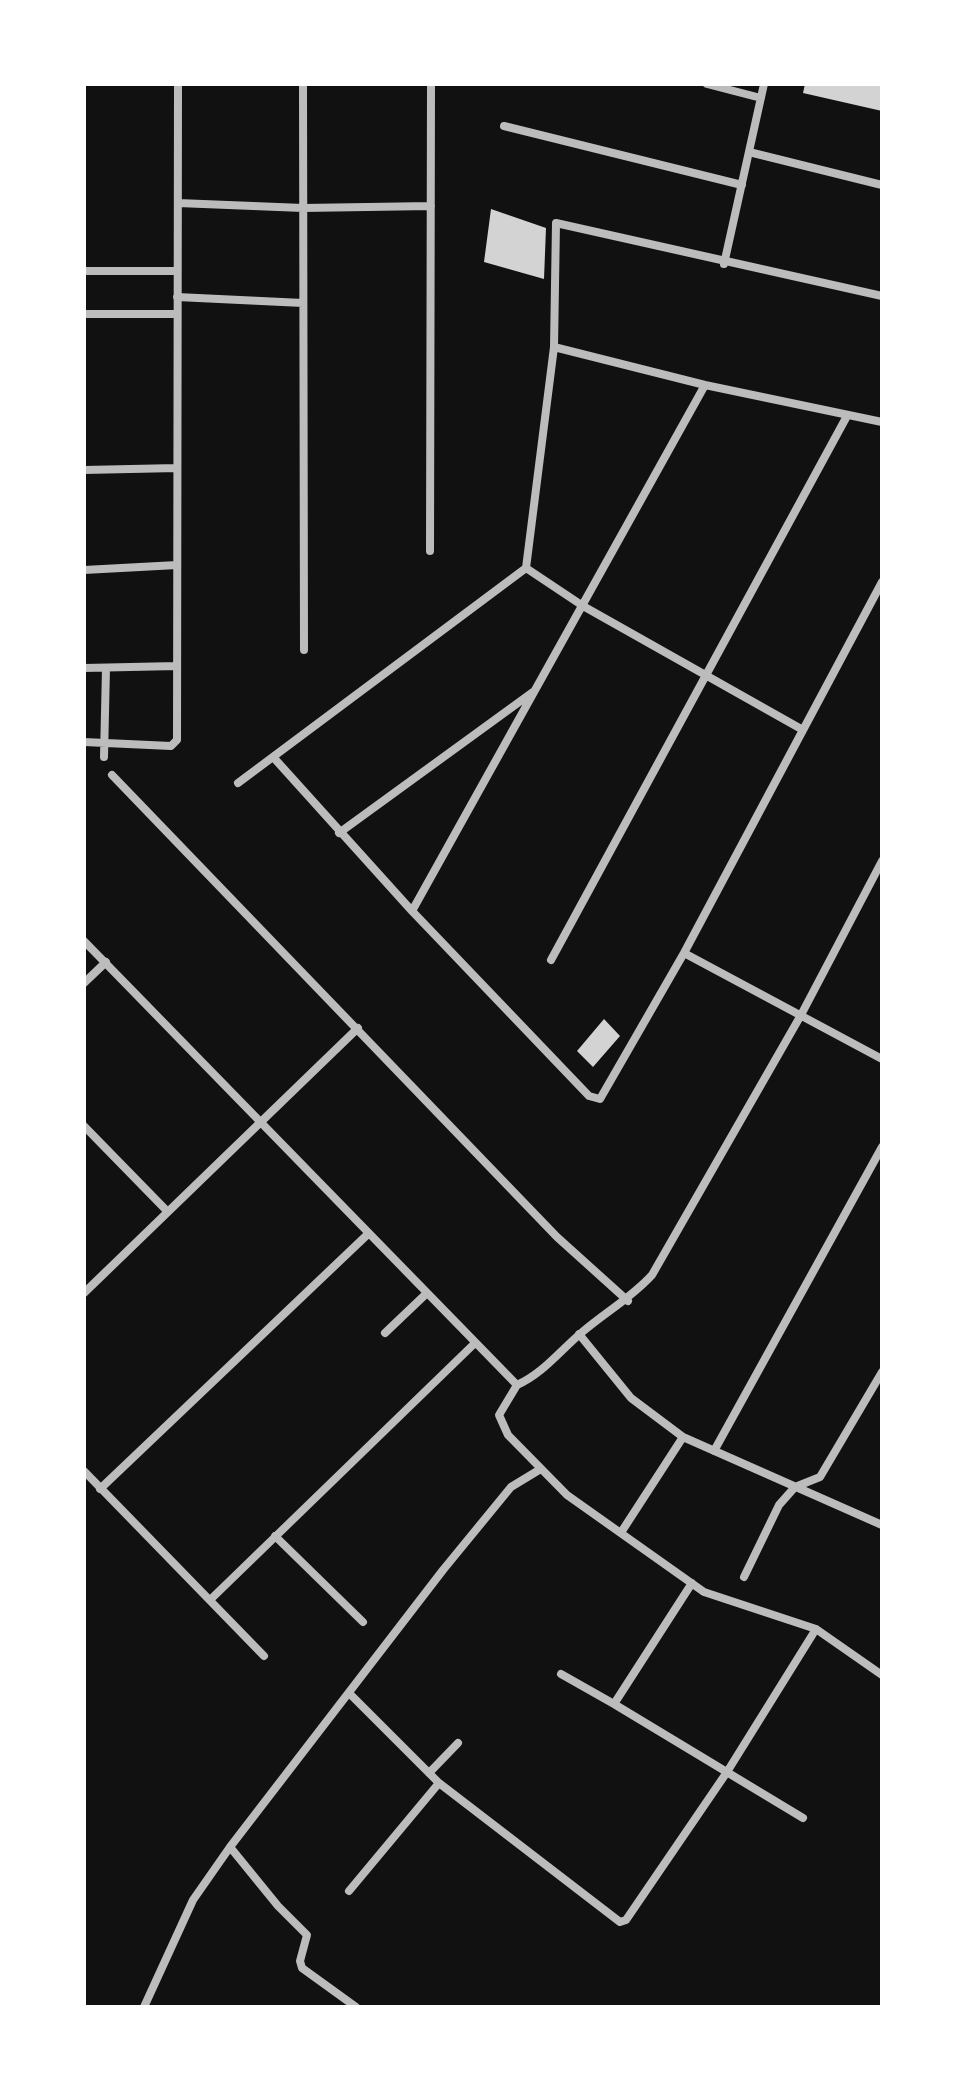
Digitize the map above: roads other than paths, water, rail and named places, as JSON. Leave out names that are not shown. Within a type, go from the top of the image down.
[{"type":"street","points":[[84,742],[171,746],[177,740],[178,84]]},
{"type":"street","points":[[303,84],[304,650]]},
{"type":"street","points":[[430,551],[431,84]]},
{"type":"street","points":[[707,84],[761,98]]},
{"type":"street","points":[[724,264],[764,84]]},
{"type":"street","points":[[504,126],[742,185]]},
{"type":"street","points":[[749,152],[882,185]]},
{"type":"street","points":[[178,203],[303,208],[431,206]]},
{"type":"street","points":[[238,783],[526,568],[554,347],[556,223],[724,264],[882,296]]},
{"type":"street","points":[[84,271],[177,271]]},
{"type":"street","points":[[177,297],[303,303]]},
{"type":"street","points":[[84,314],[177,314]]},
{"type":"street","points":[[554,347],[705,385],[882,422]]},
{"type":"street","points":[[412,911],[705,385]]},
{"type":"street","points":[[551,960],[847,416]]},
{"type":"street","points":[[84,470],[177,468]]},
{"type":"street","points":[[84,570],[177,565]]},
{"type":"street","points":[[526,568],[583,606],[709,674],[803,730]]},
{"type":"street","points":[[274,758],[412,911],[589,1096],[600,1099],[684,953],[882,582]]},
{"type":"street","points":[[84,668],[177,666]]},
{"type":"street","points":[[104,757],[106,668]]},
{"type":"street","points":[[339,833],[537,689]]},
{"type":"street","points":[[112,775],[557,1237],[628,1301]]},
{"type":"street","points":[[882,861],[801,1015],[652,1275],[628,1301],[579,1334],[529,1380],[517,1385],[499,1415],[508,1435],[539,1470],[567,1495],[692,1583],[730,1603],[816,1629],[882,1675]]},
{"type":"street","points":[[84,941],[517,1385]]},
{"type":"street","points":[[684,953],[882,1059]]},
{"type":"street","points":[[84,983],[106,962]]},
{"type":"street","points":[[84,1293],[358,1028]]},
{"type":"street","points":[[84,1126],[167,1211]]},
{"type":"street","points":[[714,1451],[882,1147]]},
{"type":"street","points":[[100,1489],[368,1234]]},
{"type":"street","points":[[385,1333],[427,1293]]},
{"type":"street","points":[[579,1334],[631,1398],[683,1437],[882,1525]]},
{"type":"street","points":[[210,1600],[475,1343]]},
{"type":"street","points":[[744,1577],[779,1505],[795,1487],[820,1477],[882,1372]]},
{"type":"street","points":[[622,1531],[683,1437]]},
{"type":"street","points":[[144,2007],[193,1900],[230,1847],[443,1570],[511,1487],[539,1470]]},
{"type":"street","points":[[84,1471],[264,1656]]},
{"type":"street","points":[[275,1536],[363,1622]]},
{"type":"street","points":[[614,1704],[692,1583]]},
{"type":"street","points":[[350,1694],[439,1783],[620,1922],[626,1920],[727,1772],[816,1629]]},
{"type":"street","points":[[561,1674],[803,1818]]},
{"type":"street","points":[[429,1773],[458,1743]]},
{"type":"street","points":[[349,1891],[439,1783]]},
{"type":"street","points":[[230,1847],[278,1906],[307,1935],[300,1961],[302,1968],[356,2007]]}]
